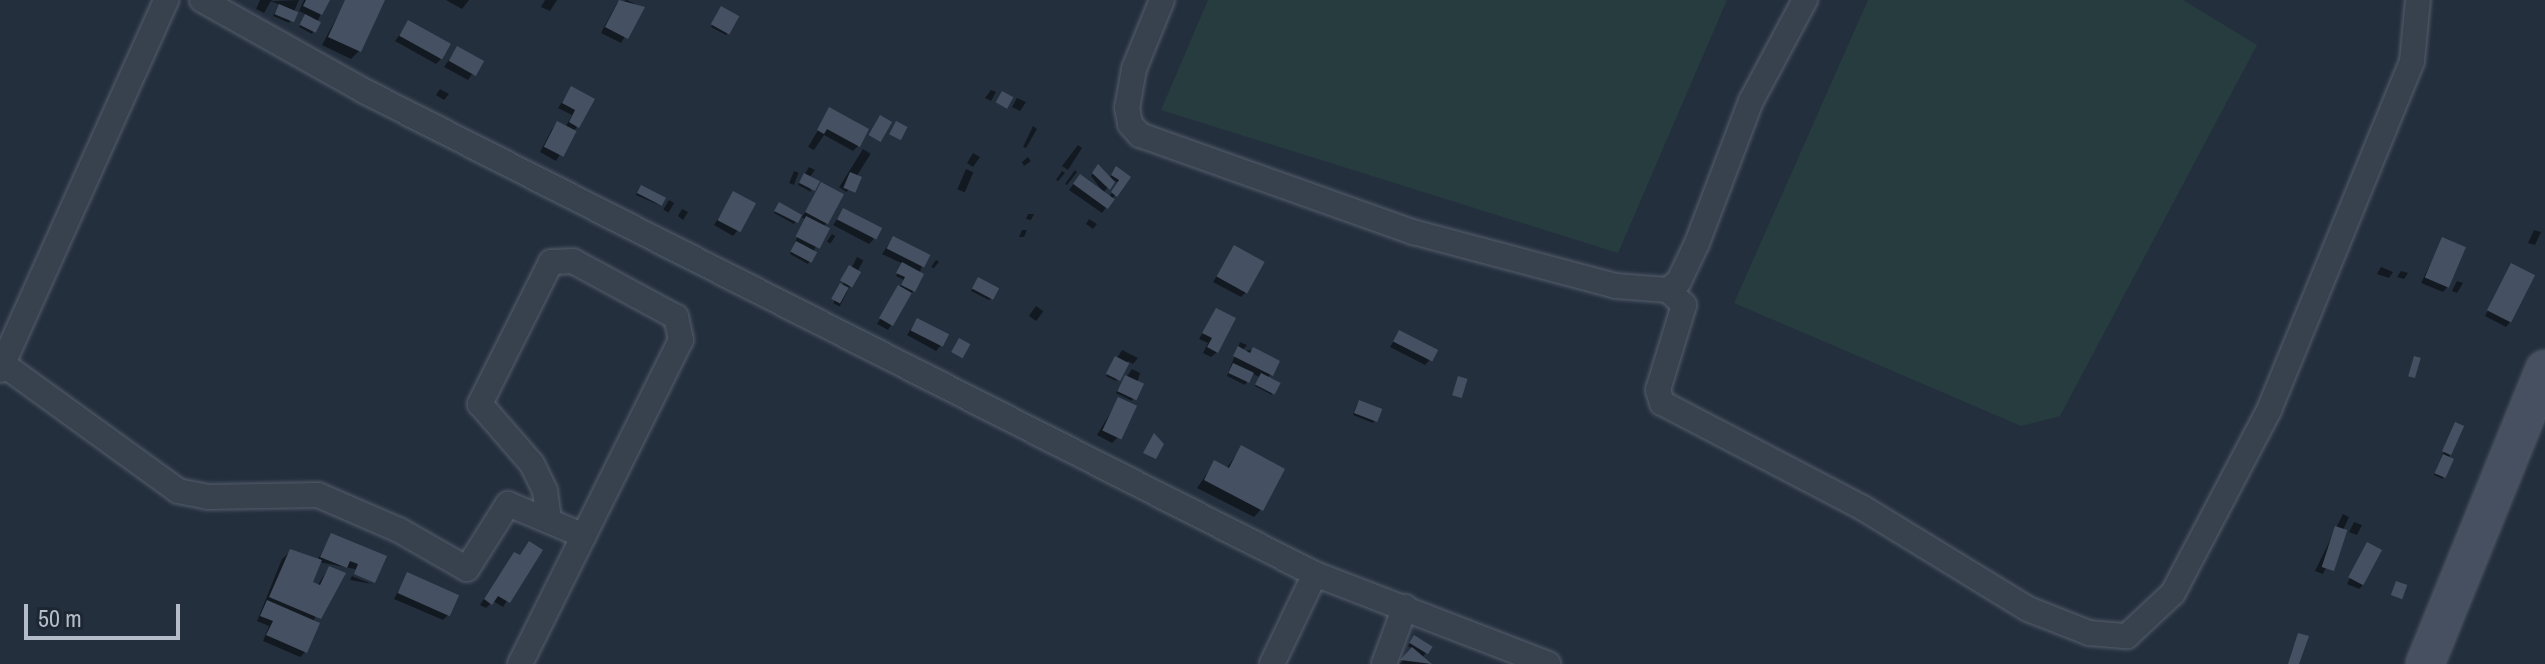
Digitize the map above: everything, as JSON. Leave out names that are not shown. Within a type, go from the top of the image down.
[{"type":"street","points":[[166,0],[1,365],[169,485],[192,495],[318,495],[399,530],[467,569],[508,504],[584,536]]},
{"type":"street","points":[[202,0],[364,91],[1315,574],[1548,664]]},
{"type":"street","points":[[1162,0],[1134,69],[1127,107],[1130,124],[1140,135],[1413,232],[1616,286],[1668,290],[1684,305],[1658,390],[1662,403],[1863,508],[2028,609],[2089,633],[2127,636],[2173,593],[2269,410],[2412,61],[2418,0]]},
{"type":"street","points":[[1668,290],[1679,281],[1697,243],[1751,101],[1805,0]]},
{"type":"street","points":[[520,664],[683,330],[663,309],[573,261],[551,262],[480,404],[532,464],[545,491],[549,521]]},
{"type":"street","points":[[2425,664],[2545,369]]},
{"type":"street","points":[[1272,664],[1315,574]]},
{"type":"street","points":[[1384,664],[1405,607]]},
{"type":"green space","points":[[1208,0],[1727,0],[1618,253],[1161,110]]},
{"type":"green space","points":[[1868,0],[2183,0],[2257,45],[2060,416],[2021,426],[1734,303]]},
{"type":"building","points":[[306,0],[330,0],[322,15],[303,6]]},
{"type":"building","points":[[345,0],[385,0],[361,52],[328,37]]},
{"type":"building","points":[[619,0],[645,7],[628,39],[605,27]]},
{"type":"building","points":[[279,4],[298,12],[294,22],[275,14]]},
{"type":"building","points":[[721,6],[739,16],[729,35],[711,24]]},
{"type":"building","points":[[305,14],[321,22],[316,33],[300,25]]},
{"type":"building","points":[[408,20],[451,44],[442,59],[399,36]]},
{"type":"building","points":[[457,46],[484,61],[476,76],[449,61]]},
{"type":"building","points":[[571,86],[595,99],[579,128],[569,122],[575,110],[562,103]]},
{"type":"building","points":[[1002,91],[1013,97],[1007,109],[996,102]]},
{"type":"building","points":[[829,107],[869,129],[860,147],[827,129],[824,134],[817,130]]},
{"type":"building","points":[[880,115],[892,122],[881,142],[868,135]]},
{"type":"building","points":[[557,121],[577,131],[563,157],[544,147]]},
{"type":"building","points":[[896,121],[908,127],[901,140],[889,134]]},
{"type":"building","points":[[1098,164],[1115,182],[1110,190],[1092,173]]},
{"type":"building","points":[[1116,166],[1131,177],[1117,197],[1111,192],[1119,180],[1111,175]]},
{"type":"building","points":[[850,172],[862,177],[855,193],[843,188]]},
{"type":"building","points":[[804,173],[820,181],[815,191],[799,183]]},
{"type":"building","points":[[1080,174],[1115,199],[1108,209],[1073,184]]},
{"type":"building","points":[[821,182],[844,194],[828,224],[805,212]]},
{"type":"building","points":[[641,185],[666,198],[662,206],[637,193]]},
{"type":"building","points":[[733,191],[756,203],[740,232],[718,220]]},
{"type":"building","points":[[779,202],[802,215],[798,223],[774,211]]},
{"type":"building","points":[[843,208],[882,228],[876,240],[837,220]]},
{"type":"building","points":[[806,216],[830,228],[820,249],[796,236]]},
{"type":"building","points":[[893,236],[930,255],[924,268],[887,248]]},
{"type":"building","points":[[2442,237],[2466,247],[2449,288],[2425,278]]},
{"type":"building","points":[[796,241],[817,252],[812,263],[790,252]]},
{"type":"building","points":[[1234,245],[1265,262],[1247,293],[1217,276]]},
{"type":"building","points":[[902,262],[924,274],[915,292],[901,285],[905,277],[896,273]]},
{"type":"building","points":[[2511,263],[2535,275],[2511,322],[2487,310]]},
{"type":"building","points":[[849,265],[861,272],[852,288],[840,281]]},
{"type":"building","points":[[978,277],[999,288],[993,300],[972,288]]},
{"type":"building","points":[[840,283],[849,288],[840,304],[831,299]]},
{"type":"building","points":[[898,285],[912,293],[893,326],[879,318]]},
{"type":"building","points":[[1216,308],[1236,318],[1218,353],[1207,347],[1212,338],[1202,333]]},
{"type":"building","points":[[917,318],[949,334],[943,347],[911,330]]},
{"type":"building","points":[[1399,330],[1438,350],[1432,362],[1393,342]]},
{"type":"building","points":[[959,338],[970,344],[963,358],[951,352]]},
{"type":"building","points":[[1238,346],[1250,353],[1253,347],[1280,361],[1273,376],[1233,356]]},
{"type":"building","points":[[1115,356],[1129,363],[1120,381],[1106,374]]},
{"type":"building","points":[[2414,356],[2421,358],[2415,378],[2408,376]]},
{"type":"building","points":[[1233,363],[1254,373],[1249,383],[1228,373]]},
{"type":"building","points":[[1261,373],[1281,383],[1275,395],[1255,385]]},
{"type":"building","points":[[1125,375],[1144,384],[1136,400],[1117,391]]},
{"type":"building","points":[[1458,376],[1468,379],[1462,398],[1452,395]]},
{"type":"building","points":[[1118,397],[1137,406],[1121,439],[1102,431]]},
{"type":"building","points":[[1359,400],[1382,409],[1377,422],[1354,413]]},
{"type":"building","points":[[2455,422],[2464,426],[2451,455],[2442,451]]},
{"type":"building","points":[[1154,433],[1164,444],[1156,459],[1143,453]]},
{"type":"building","points":[[1241,445],[1285,469],[1263,511],[1204,480],[1214,460],[1229,468]]},
{"type":"building","points":[[2443,454],[2454,459],[2445,478],[2434,473]]},
{"type":"building","points":[[2335,526],[2347,530],[2334,571],[2322,567]]},
{"type":"building","points":[[331,533],[387,556],[375,583],[354,574],[358,564],[350,561],[347,568],[320,557]]},
{"type":"building","points":[[529,541],[543,550],[510,603],[498,596],[492,605],[484,599],[514,552],[520,555]]},
{"type":"building","points":[[2367,542],[2382,550],[2363,585],[2348,577]]},
{"type":"building","points":[[290,549],[322,560],[313,582],[320,585],[329,566],[346,573],[321,619],[269,597]]},
{"type":"building","points":[[407,572],[459,595],[450,616],[398,593]]},
{"type":"building","points":[[2396,581],[2407,585],[2402,599],[2391,595]]},
{"type":"building","points":[[267,600],[320,623],[307,653],[266,635],[273,621],[260,616]]},
{"type":"building","points":[[2298,633],[2309,636],[2299,664],[2288,664]]},
{"type":"building","points":[[1414,635],[1433,647],[1428,654],[1409,643]]},
{"type":"building","points":[[1412,647],[1432,664],[1400,660]]}]
